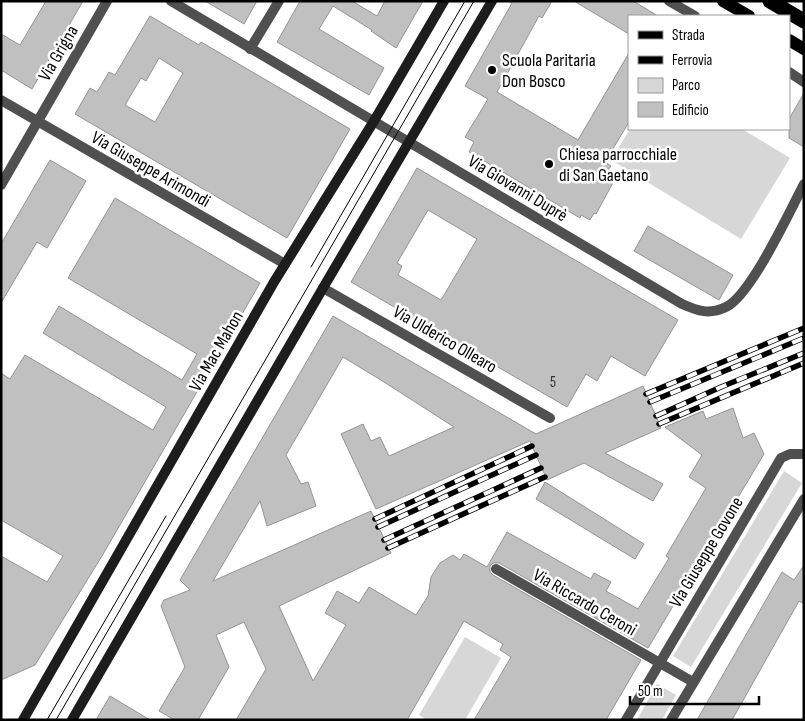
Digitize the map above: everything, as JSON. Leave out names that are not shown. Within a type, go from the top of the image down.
[{"type":"highway","points":[[770,1],[804,21]]},
{"type":"main road","name":"Via Mac Mahon","points":[[22,720],[285,264],[374,122],[444,1]]},
{"type":"main road","points":[[72,720],[492,1]]},
{"type":"main road","points":[[723,1],[747,15]]},
{"type":"main road","points":[[790,41],[804,49]]},
{"type":"street","name":"Via Grigna","points":[[1,185],[108,1]]},
{"type":"street","name":"Via Giovanni Duprè","points":[[171,1],[682,304],[701,312],[727,307],[750,282],[804,184]]},
{"type":"street","points":[[250,49],[279,1]]},
{"type":"street","points":[[669,1],[693,15]]},
{"type":"street","points":[[790,73],[804,82]]},
{"type":"street","name":"Via Giuseppe Arimondi","points":[[1,100],[285,264]]},
{"type":"street","name":"Via Ulderico Ollearo","points":[[323,288],[550,418]]},
{"type":"street","name":"Via Giuseppe Govone","points":[[626,720],[780,458],[790,454],[804,454]]},
{"type":"street","points":[[671,720],[804,499]]},
{"type":"street","name":"Via Riccardo Ceroni","points":[[496,569],[658,663]]},
{"type":"street","points":[[658,663],[693,682]]},
{"type":"green space","points":[[629,130],[744,130],[790,158],[741,239],[611,160]]},
{"type":"green space","points":[[784,471],[802,483],[691,667],[673,656]]},
{"type":"green space","points":[[465,637],[501,658],[465,720],[427,720],[419,715]]},
{"type":"green space","points":[[657,684],[676,695],[662,720],[637,720]]},
{"type":"building","points":[[46,1],[83,1],[32,89],[1,70],[1,34],[20,45]]},
{"type":"building","points":[[205,1],[257,1],[244,24]]},
{"type":"building","points":[[300,1],[352,1],[377,16],[385,1],[423,1],[396,48],[372,30],[333,6],[319,29],[384,68],[369,95],[277,42]]},
{"type":"building","points":[[508,1],[552,1],[542,18],[539,16],[497,92],[578,140],[628,55],[628,124],[605,162],[611,166],[608,170],[615,174],[612,180],[614,181],[596,214],[594,213],[590,220],[581,215],[580,218],[469,152],[474,142],[465,137],[488,99],[465,86],[512,3]]},
{"type":"building","name":"Scuola Paritaria Don Bosco","points":[[574,1],[633,1],[656,15],[628,15],[628,33]]},
{"type":"building","points":[[150,16],[199,45],[201,42],[350,129],[287,238],[75,114],[90,88],[97,92],[109,72],[115,75]],"holes":[[[159,58],[183,73],[155,122],[125,105],[141,78],[146,81]]]},
{"type":"building","points":[[804,93],[804,147],[789,138],[790,117]]},
{"type":"building","points":[[50,160],[86,181],[47,248],[37,242],[1,303],[1,244]]},
{"type":"building","points":[[417,168],[678,320],[645,376],[611,356],[597,381],[586,374],[567,407],[351,282]],"holes":[[[428,210],[477,239],[441,300],[398,275],[402,266],[397,263]]]},
{"type":"building","points":[[115,198],[260,283],[102,556],[35,665],[1,680],[1,556],[47,582],[63,556],[1,520],[1,373],[10,379],[25,355],[153,430],[166,407],[43,333],[59,306],[182,380],[197,354],[68,278]]},
{"type":"building","points":[[648,226],[733,275],[719,300],[634,251]]},
{"type":"building","points":[[333,316],[536,434],[643,386],[661,428],[605,453],[663,484],[653,501],[584,463],[547,480],[530,441],[376,509],[341,434],[363,424],[371,441],[380,437],[389,456],[454,427],[343,357],[286,455],[301,484],[308,482],[316,506],[267,526],[260,501],[213,581],[371,511],[391,553],[279,606],[313,681],[346,625],[325,613],[337,591],[359,603],[369,587],[416,615],[428,596],[431,577],[440,563],[453,555],[460,560],[464,554],[487,567],[507,532],[591,579],[594,573],[611,582],[606,591],[638,609],[669,558],[666,556],[706,488],[689,477],[702,455],[665,427],[703,411],[706,419],[733,408],[743,438],[754,433],[764,454],[648,648],[499,563],[493,563],[490,566],[490,572],[493,575],[641,660],[606,720],[474,720],[511,657],[500,650],[503,644],[464,621],[407,720],[236,720],[266,669],[244,622],[216,635],[229,667],[198,720],[175,720],[159,711],[185,667],[161,606],[164,600],[190,590],[180,580]]},
{"type":"building","points":[[545,482],[644,544],[635,559],[536,499]]},
{"type":"building","points":[[804,565],[804,604],[799,601],[732,720],[697,720],[782,572],[794,580]]},
{"type":"building","points":[[110,696],[150,720],[96,720]]},
{"type":"tram line","points":[[311,267],[465,1]]},
{"type":"tram line","points":[[56,720],[474,1]]},
{"type":"tram line","points":[[47,720],[166,516]]},
{"type":"railway","points":[[646,394],[804,328]]},
{"type":"railway","points":[[650,402],[804,338]]},
{"type":"railway","points":[[656,416],[804,353]]},
{"type":"railway","points":[[659,424],[804,363]]},
{"type":"railway","points":[[375,519],[532,446]]},
{"type":"railway","points":[[378,527],[536,455]]},
{"type":"railway","points":[[384,540],[541,468]]},
{"type":"railway","points":[[388,548],[545,477]]},
{"type":"place","name":"Scuola Paritaria Don Bosco","points":[[492,70]]},
{"type":"place","name":"Chiesa parrocchiale di San Gaetano","points":[[549,164]]}]
